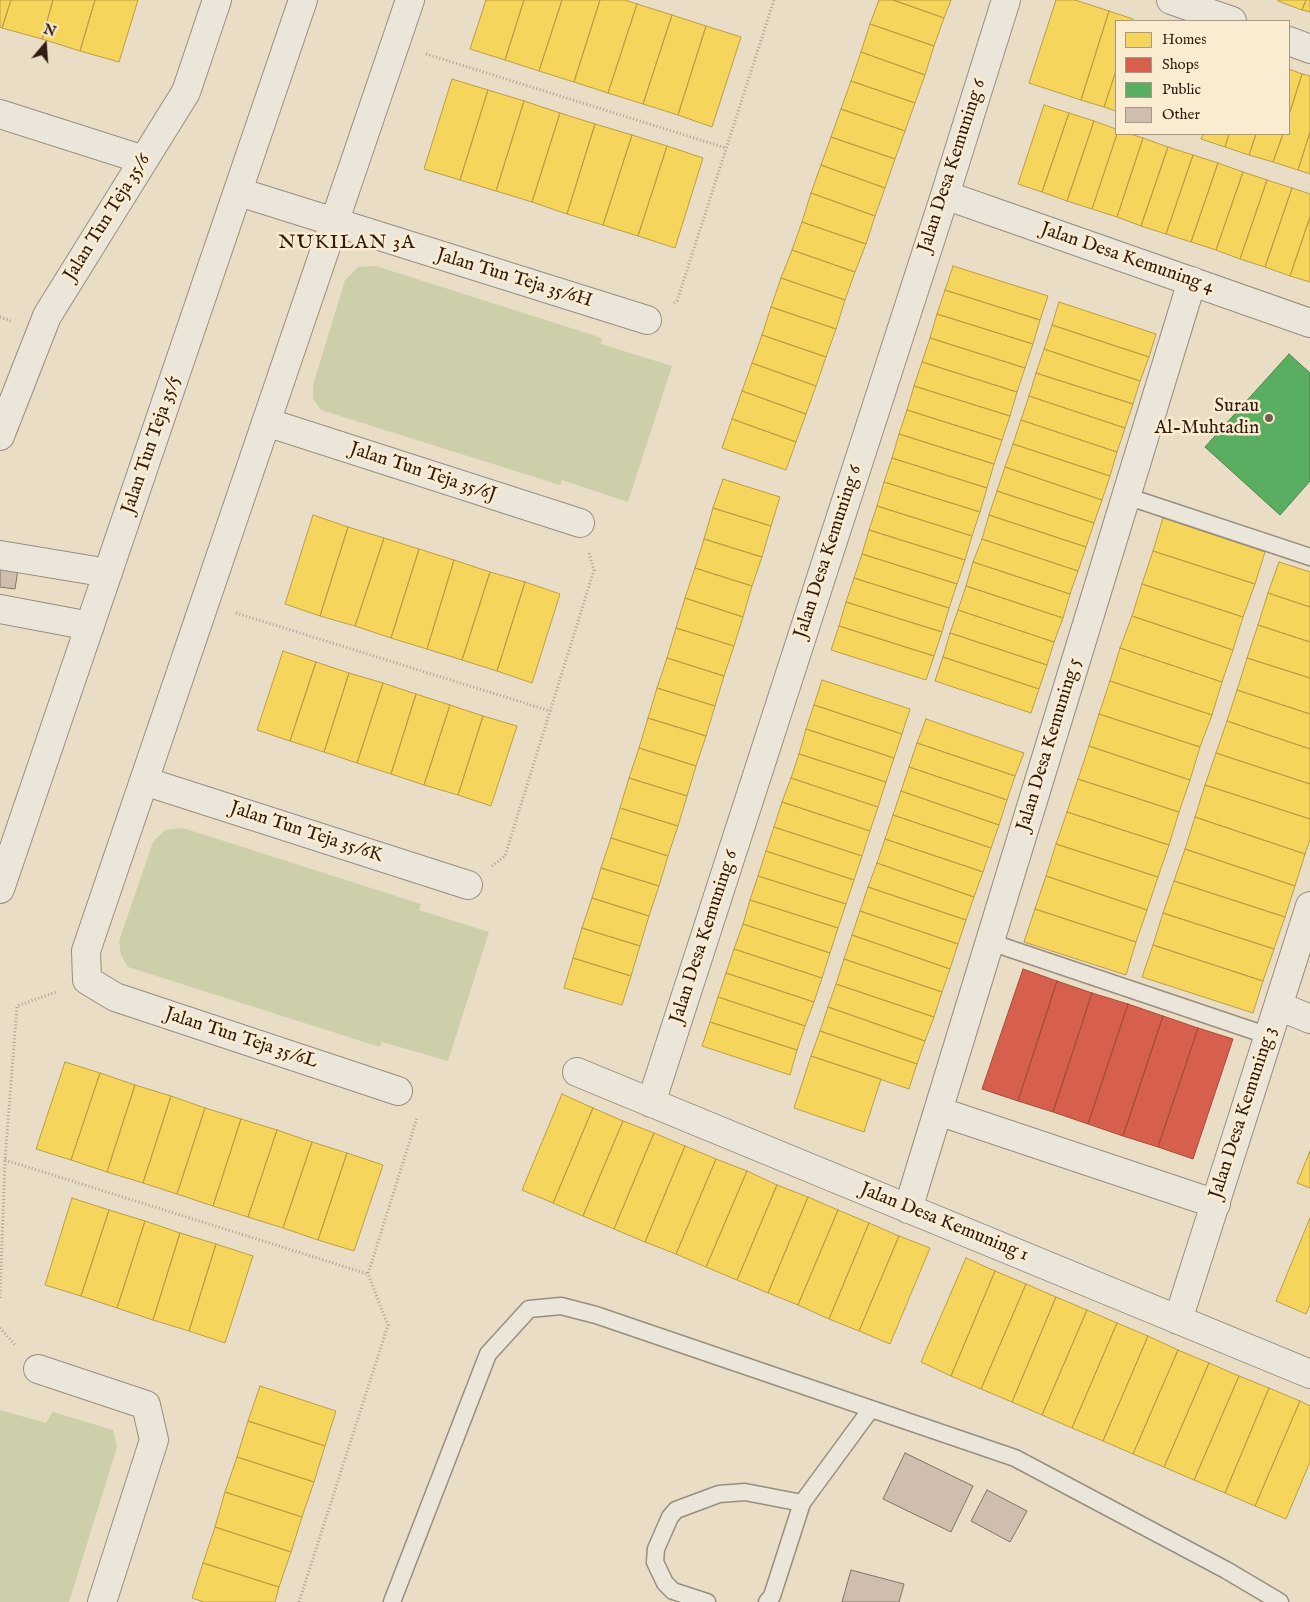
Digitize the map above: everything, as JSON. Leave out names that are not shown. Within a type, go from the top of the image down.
[{"type":"street","name":"Jalan Tun Teja 35/6","points":[[0,436],[47,316],[186,92],[217,0]]},
{"type":"street","name":"Jalan Tun Teja 35/5","points":[[0,889],[303,0]]},
{"type":"street","points":[[88,980],[86,951],[410,0]]},
{"type":"street","name":"Jalan Desa Kemuning 6","points":[[651,1103],[1006,0]]},
{"type":"street","points":[[1171,0],[1229,20]]},
{"type":"street","points":[[1290,41],[1310,49]]},
{"type":"street","points":[[0,114],[144,160]]},
{"type":"street","name":"Jalan Tun Teja 35/6H","points":[[239,192],[647,320]]},
{"type":"street","name":"Jalan Desa Kemuning 4","points":[[945,194],[1310,323]]},
{"type":"street","name":"Jalan Desa Kemuning 5","points":[[908,1209],[1192,281]]},
{"type":"street","name":"Jalan Tun Teja 35/6J","points":[[266,422],[580,523]]},
{"type":"street","points":[[0,555],[108,573]]},
{"type":"street","points":[[0,609],[90,626]]},
{"type":"street","name":"Jalan Tun Teja 35/6K","points":[[144,781],[468,885]]},
{"type":"street","name":"Jalan Desa Kemuning 3","points":[[1178,1320],[1310,906]]},
{"type":"street","name":"Jalan Tun Teja 35/6L","points":[[88,980],[116,996],[398,1091]]},
{"type":"street","points":[[1278,1006],[1310,1019]]},
{"type":"street","name":"Jalan Desa Kemuning 1","points":[[577,1072],[1310,1374]]},
{"type":"street","points":[[938,1111],[1216,1204]]},
{"type":"street","points":[[38,1369],[146,1405],[154,1440],[102,1602]]},
{"type":"lane","points":[[1126,496],[1310,557]]},
{"type":"lane","points":[[990,942],[1269,1036]]},
{"type":"lane","points":[[392,1602],[488,1354],[529,1309],[561,1306],[596,1315],[1015,1458],[1226,1570],[1280,1602]]},
{"type":"lane","points":[[767,1602],[772,1596],[802,1503],[871,1409]]},
{"type":"lane","points":[[707,1602],[673,1591],[665,1583],[655,1562],[656,1549],[670,1517],[676,1510],[719,1494],[745,1492],[802,1503]]},
{"type":"path","points":[[647,320],[677,301],[774,0]]},
{"type":"path","points":[[395,44],[726,148]]},
{"type":"path","points":[[468,885],[505,856],[594,570],[580,523]]},
{"type":"path","points":[[205,603],[550,711]]},
{"type":"path","points":[[0,1298],[5,1160],[17,1006],[88,980]]},
{"type":"path","points":[[299,1602],[388,1325],[368,1274],[417,1118],[398,1091]]},
{"type":"path","points":[[5,1160],[368,1274]]},
{"type":"green space","points":[[376,266],[602,338],[601,344],[672,366],[628,502],[562,480],[560,485],[321,410],[313,399],[313,385],[345,280],[358,267]]},
{"type":"green space","points":[[183,828],[421,904],[419,910],[489,932],[448,1061],[382,1042],[380,1047],[128,967],[121,955],[119,941],[153,842],[165,830]]},
{"type":"green space","points":[[0,1410],[46,1423],[53,1412],[113,1430],[117,1447],[69,1602],[0,1602]]},
{"type":"building: Homes","points":[[0,0],[11,0],[2,28],[0,27]]},
{"type":"building: Homes","points":[[11,0],[53,0],[42,39],[2,28]]},
{"type":"building: Homes","points":[[53,0],[95,0],[80,51],[42,39]]},
{"type":"building: Homes","points":[[95,0],[138,0],[119,62],[80,51]]},
{"type":"building: Homes","points":[[486,0],[524,0],[505,60],[470,49]]},
{"type":"building: Homes","points":[[524,0],[562,0],[539,71],[505,60]]},
{"type":"building: Homes","points":[[562,0],[600,0],[574,82],[539,71]]},
{"type":"building: Homes","points":[[600,0],[625,0],[637,4],[608,93],[574,82]]},
{"type":"building: Homes","points":[[879,0],[893,0],[944,18],[934,46],[870,24]]},
{"type":"building: Homes","points":[[893,0],[951,0],[944,18]]},
{"type":"building: Homes","points":[[1056,0],[1075,0],[1109,11],[1081,100],[1029,83]]},
{"type":"building: Homes","points":[[1278,0],[1306,0],[1302,10]]},
{"type":"building: Homes","points":[[1306,0],[1310,0],[1310,12],[1302,10]]},
{"type":"building: Homes","points":[[637,4],[672,15],[643,104],[608,93]]},
{"type":"building: Homes","points":[[1109,11],[1133,19],[1115,20],[1115,74],[1104,107],[1081,100]]},
{"type":"building: Homes","points":[[672,15],[706,26],[678,115],[643,104]]},
{"type":"building: Homes","points":[[870,24],[934,46],[925,75],[861,52]]},
{"type":"building: Homes","points":[[706,26],[741,37],[712,127],[678,115]]},
{"type":"building: Homes","points":[[861,52],[925,75],[915,103],[851,81]]},
{"type":"building: Homes","points":[[1290,69],[1302,74],[1290,112]]},
{"type":"building: Homes","points":[[1115,74],[1115,111],[1104,107]]},
{"type":"building: Homes","points":[[1302,74],[1310,76],[1310,132],[1298,170],[1273,162],[1283,135],[1290,135],[1290,112]]},
{"type":"building: Homes","points":[[452,79],[488,90],[460,180],[424,169]]},
{"type":"building: Homes","points":[[851,81],[915,103],[905,131],[841,109]]},
{"type":"building: Homes","points":[[488,90],[524,101],[496,191],[460,180]]},
{"type":"building: Homes","points":[[524,101],[560,113],[532,202],[496,191]]},
{"type":"building: Homes","points":[[1044,105],[1069,113],[1042,192],[1018,184]]},
{"type":"building: Homes","points":[[841,109],[905,131],[895,159],[831,137]]},
{"type":"building: Homes","points":[[560,113],[595,124],[567,214],[532,202]]},
{"type":"building: Homes","points":[[1069,113],[1094,121],[1067,201],[1042,192]]},
{"type":"building: Homes","points":[[1094,121],[1115,129],[1115,135],[1117,135],[1092,209],[1067,201]]},
{"type":"building: Homes","points":[[595,124],[632,135],[603,225],[567,214]]},
{"type":"building: Homes","points":[[1310,132],[1310,174],[1298,170]]},
{"type":"building: Homes","points":[[632,135],[667,146],[638,236],[603,225]]},
{"type":"building: Homes","points":[[1117,135],[1133,135],[1143,138],[1117,217],[1092,209]]},
{"type":"building: Homes","points":[[1203,135],[1229,135],[1225,147],[1201,139]]},
{"type":"building: Homes","points":[[1229,135],[1256,135],[1249,155],[1225,147]]},
{"type":"building: Homes","points":[[1256,135],[1283,135],[1273,162],[1249,155]]},
{"type":"building: Homes","points":[[831,137],[895,159],[885,188],[821,165]]},
{"type":"building: Homes","points":[[1143,138],[1168,147],[1141,226],[1117,217]]},
{"type":"building: Homes","points":[[667,146],[703,158],[675,248],[638,236]]},
{"type":"building: Homes","points":[[1168,147],[1193,155],[1166,234],[1141,226]]},
{"type":"building: Homes","points":[[1193,155],[1218,163],[1191,242],[1166,234]]},
{"type":"building: Homes","points":[[1218,163],[1243,172],[1216,250],[1191,242]]},
{"type":"building: Homes","points":[[821,165],[885,188],[875,216],[811,193]]},
{"type":"building: Homes","points":[[1243,172],[1267,180],[1240,259],[1216,250]]},
{"type":"building: Homes","points":[[1267,180],[1292,188],[1265,267],[1240,259]]},
{"type":"building: Homes","points":[[1292,188],[1310,194],[1310,217],[1290,276],[1265,267]]},
{"type":"building: Homes","points":[[811,193],[875,216],[866,244],[802,222]]},
{"type":"building: Homes","points":[[1310,217],[1310,282],[1290,276]]},
{"type":"building: Homes","points":[[802,222],[866,244],[855,272],[792,250]]},
{"type":"building: Homes","points":[[792,250],[855,272],[845,300],[781,278]]},
{"type":"building: Homes","points":[[953,266],[1048,296],[1040,320],[945,290]]},
{"type":"building: Homes","points":[[781,278],[845,300],[836,329],[771,307]]},
{"type":"building: Homes","points":[[945,290],[1040,320],[1033,344],[937,314]]},
{"type":"building: Homes","points":[[1059,302],[1156,334],[1149,357],[1052,325]]},
{"type":"building: Homes","points":[[771,307],[836,329],[826,357],[762,335]]},
{"type":"building: Homes","points":[[937,314],[1033,344],[1025,368],[930,338]]},
{"type":"building: Homes","points":[[1052,325],[1149,357],[1140,381],[1044,349]]},
{"type":"building: Homes","points":[[762,335],[826,357],[816,386],[752,363]]},
{"type":"building: Homes","points":[[930,338],[1025,368],[1017,392],[922,362]]},
{"type":"building: Homes","points":[[1044,349],[1140,381],[1133,404],[1036,373]]},
{"type":"building: Homes","points":[[922,362],[1017,392],[1010,416],[914,386]]},
{"type":"building: Homes","points":[[752,363],[816,386],[806,414],[742,391]]},
{"type":"building: Homes","points":[[1036,373],[1133,404],[1125,428],[1029,396]]},
{"type":"building: Homes","points":[[914,386],[1010,416],[1002,440],[907,410]]},
{"type":"building: Homes","points":[[742,391],[806,414],[796,442],[732,419]]},
{"type":"building: Homes","points":[[1029,396],[1125,428],[1117,452],[1021,420]]},
{"type":"building: Homes","points":[[907,410],[1002,440],[994,464],[899,434]]},
{"type":"building: Homes","points":[[732,419],[796,442],[786,470],[722,448]]},
{"type":"building: Homes","points":[[1021,420],[1117,452],[1110,476],[1013,444]]},
{"type":"building: Homes","points":[[899,434],[994,464],[987,488],[892,458]]},
{"type":"building: Homes","points":[[1013,444],[1110,476],[1102,500],[1005,467]]},
{"type":"building: Homes","points":[[892,458],[987,488],[980,512],[884,482]]},
{"type":"building: Homes","points":[[1005,467],[1102,500],[1094,523],[997,491]]},
{"type":"building: Homes","points":[[723,479],[780,497],[771,526],[713,508]]},
{"type":"building: Homes","points":[[884,482],[980,512],[972,536],[877,506]]},
{"type":"building: Homes","points":[[997,491],[1094,523],[1086,547],[989,515]]},
{"type":"building: Homes","points":[[877,506],[972,536],[965,560],[869,530]]},
{"type":"building: Homes","points":[[713,508],[771,526],[762,557],[704,539]]},
{"type":"building: Homes","points":[[313,515],[348,527],[320,616],[285,604]]},
{"type":"building: Homes","points":[[989,515],[1086,547],[1078,571],[982,539]]},
{"type":"building: Homes","points":[[1163,518],[1265,552],[1255,584],[1153,551]]},
{"type":"building: Homes","points":[[348,527],[384,538],[355,626],[320,616]]},
{"type":"building: Homes","points":[[869,530],[965,560],[957,584],[862,554]]},
{"type":"building: Homes","points":[[384,538],[419,549],[391,638],[355,626]]},
{"type":"building: Homes","points":[[704,539],[762,557],[752,586],[695,568]]},
{"type":"building: Homes","points":[[982,539],[1078,571],[1070,594],[973,562]]},
{"type":"building: Homes","points":[[419,549],[454,560],[427,649],[391,638]]},
{"type":"building: Homes","points":[[1153,551],[1255,584],[1243,617],[1142,584]]},
{"type":"building: Homes","points":[[862,554],[957,584],[949,608],[854,578]]},
{"type":"building: Homes","points":[[454,560],[490,572],[462,660],[427,649]]},
{"type":"building: Homes","points":[[973,562],[1070,594],[1063,618],[966,586]]},
{"type":"building: Homes","points":[[1279,562],[1310,572],[1310,607],[1268,593]]},
{"type":"building: Homes","points":[[695,568],[752,586],[743,617],[685,598]]},
{"type":"building: Homes","points":[[490,572],[525,582],[497,671],[462,660]]},
{"type":"building: Homes","points":[[854,578],[949,608],[942,632],[846,602]]},
{"type":"building: Homes","points":[[525,582],[560,594],[532,683],[497,671]]},
{"type":"building: Homes","points":[[1142,584],[1243,617],[1233,650],[1132,616]]},
{"type":"building: Homes","points":[[966,586],[1063,618],[1054,642],[958,610]]},
{"type":"building: Homes","points":[[1268,593],[1310,607],[1310,642],[1258,625]]},
{"type":"building: Homes","points":[[685,598],[743,617],[734,646],[676,628]]},
{"type":"building: Homes","points":[[846,602],[942,632],[934,656],[839,626]]},
{"type":"building: Homes","points":[[958,610],[1054,642],[1047,665],[950,633]]},
{"type":"building: Homes","points":[[1132,616],[1233,650],[1222,682],[1120,648]]},
{"type":"building: Homes","points":[[1258,625],[1310,642],[1310,678],[1247,658]]},
{"type":"building: Homes","points":[[839,626],[934,656],[926,680],[831,650]]},
{"type":"building: Homes","points":[[676,628],[734,646],[724,676],[667,658]]},
{"type":"building: Homes","points":[[950,633],[1047,665],[1039,689],[943,657]]},
{"type":"building: Homes","points":[[1120,648],[1222,682],[1212,715],[1110,681]]},
{"type":"building: Homes","points":[[283,651],[316,662],[290,741],[257,730]]},
{"type":"building: Homes","points":[[943,657],[1039,689],[1031,713],[935,681]]},
{"type":"building: Homes","points":[[667,658],[724,676],[715,706],[657,688]]},
{"type":"building: Homes","points":[[1247,658],[1310,678],[1310,714],[1237,690]]},
{"type":"building: Homes","points":[[316,662],[349,673],[324,752],[290,741]]},
{"type":"building: Homes","points":[[349,673],[383,683],[357,763],[324,752]]},
{"type":"building: Homes","points":[[822,680],[910,709],[902,734],[814,705]]},
{"type":"building: Homes","points":[[1110,681],[1212,715],[1200,747],[1099,714]]},
{"type":"building: Homes","points":[[383,683],[416,694],[391,774],[357,763]]},
{"type":"building: Homes","points":[[657,688],[715,706],[706,736],[648,718]]},
{"type":"building: Homes","points":[[1237,690],[1310,714],[1310,749],[1227,721]]},
{"type":"building: Homes","points":[[416,694],[450,705],[424,785],[391,774]]},
{"type":"building: Homes","points":[[450,705],[483,716],[458,795],[424,785]]},
{"type":"building: Homes","points":[[814,705],[902,734],[894,758],[806,729]]},
{"type":"building: Homes","points":[[1099,714],[1200,747],[1190,780],[1089,746]]},
{"type":"building: Homes","points":[[483,716],[517,726],[491,806],[458,795]]},
{"type":"building: Homes","points":[[648,718],[706,736],[696,766],[639,748]]},
{"type":"building: Homes","points":[[926,719],[1024,753],[1015,776],[917,743]]},
{"type":"building: Homes","points":[[1227,721],[1310,749],[1310,784],[1216,753]]},
{"type":"building: Homes","points":[[806,729],[894,758],[886,782],[799,754]]},
{"type":"building: Homes","points":[[917,743],[1015,776],[1007,800],[909,767]]},
{"type":"building: Homes","points":[[1089,746],[1190,780],[1179,812],[1078,779]]},
{"type":"building: Homes","points":[[639,748],[696,766],[687,796],[629,778]]},
{"type":"building: Homes","points":[[1216,753],[1310,784],[1310,819],[1205,785]]},
{"type":"building: Homes","points":[[799,754],[886,782],[878,807],[791,778]]},
{"type":"building: Homes","points":[[909,767],[1007,800],[999,825],[901,791]]},
{"type":"building: Homes","points":[[629,778],[687,796],[678,826],[620,808]]},
{"type":"building: Homes","points":[[791,778],[878,807],[870,831],[782,802]]},
{"type":"building: Homes","points":[[1078,779],[1179,812],[1169,845],[1067,812]]},
{"type":"building: Homes","points":[[1205,785],[1310,819],[1310,839],[1305,854],[1195,817]]},
{"type":"building: Homes","points":[[901,791],[999,825],[991,848],[893,815]]},
{"type":"building: Homes","points":[[782,802],[870,831],[862,856],[774,827]]},
{"type":"building: Homes","points":[[620,808],[678,826],[668,856],[611,838]]},
{"type":"building: Homes","points":[[1067,812],[1169,845],[1158,877],[1056,844]]},
{"type":"building: Homes","points":[[893,815],[991,848],[983,872],[885,839]]},
{"type":"building: Homes","points":[[1195,817],[1305,854],[1295,886],[1185,849]]},
{"type":"building: Homes","points":[[774,827],[862,856],[854,880],[766,851]]},
{"type":"building: Homes","points":[[611,838],[668,856],[659,886],[601,868]]},
{"type":"building: Homes","points":[[885,839],[983,872],[974,897],[877,863]]},
{"type":"building: Homes","points":[[1056,844],[1158,877],[1147,910],[1046,876]]},
{"type":"building: Homes","points":[[1185,849],[1295,886],[1285,917],[1174,881]]},
{"type":"building: Homes","points":[[766,851],[854,880],[846,904],[758,876]]},
{"type":"building: Homes","points":[[877,863],[974,897],[966,920],[868,887]]},
{"type":"building: Homes","points":[[601,868],[659,886],[649,916],[592,898]]},
{"type":"building: Homes","points":[[758,876],[846,904],[838,928],[750,900]]},
{"type":"building: Homes","points":[[1046,876],[1147,910],[1136,942],[1035,909]]},
{"type":"building: Homes","points":[[1174,881],[1285,917],[1274,949],[1163,913]]},
{"type":"building: Homes","points":[[868,887],[966,920],[958,944],[860,911]]},
{"type":"building: Homes","points":[[592,898],[649,916],[640,946],[582,928]]},
{"type":"building: Homes","points":[[750,900],[838,928],[830,953],[743,924]]},
{"type":"building: Homes","points":[[1035,909],[1136,942],[1126,975],[1024,942]]},
{"type":"building: Homes","points":[[860,911],[958,944],[950,969],[852,935]]},
{"type":"building: Homes","points":[[1163,913],[1274,949],[1263,981],[1153,945]]},
{"type":"building: Homes","points":[[743,924],[830,953],[822,978],[734,949]]},
{"type":"building: Homes","points":[[582,928],[640,946],[631,976],[573,958]]},
{"type":"building: Homes","points":[[852,935],[950,969],[942,992],[844,959]]},
{"type":"building: Homes","points":[[1153,945],[1263,981],[1253,1013],[1142,977]]},
{"type":"building: Homes","points":[[734,949],[822,978],[814,1002],[726,973]]},
{"type":"building: Homes","points":[[573,958],[631,976],[622,1005],[564,988]]},
{"type":"building: Homes","points":[[844,959],[942,992],[934,1017],[836,984]]},
{"type":"building: Homes","points":[[726,973],[814,1002],[805,1026],[718,997]]},
{"type":"building: Homes","points":[[836,984],[934,1017],[925,1041],[828,1007]]},
{"type":"building: Homes","points":[[718,997],[805,1026],[797,1050],[710,1022]]},
{"type":"building: Homes","points":[[828,1007],[925,1041],[917,1064],[820,1031]]},
{"type":"building: Homes","points":[[710,1022],[797,1050],[790,1075],[702,1046]]},
{"type":"building: Homes","points":[[820,1031],[917,1064],[909,1089],[811,1056]]},
{"type":"building: Homes","points":[[811,1056],[881,1079],[864,1132],[794,1108]]},
{"type":"building: Homes","points":[[65,1062],[100,1073],[71,1160],[36,1149]]},
{"type":"building: Homes","points":[[100,1073],[135,1085],[107,1172],[71,1160]]},
{"type":"building: Homes","points":[[135,1085],[171,1096],[143,1183],[107,1172]]},
{"type":"building: Homes","points":[[562,1094],[593,1108],[553,1203],[522,1190]]},
{"type":"building: Homes","points":[[171,1096],[205,1108],[177,1194],[143,1183]]},
{"type":"building: Homes","points":[[205,1108],[241,1119],[213,1206],[177,1194]]},
{"type":"building: Homes","points":[[593,1108],[623,1121],[583,1216],[553,1203]]},
{"type":"building: Homes","points":[[241,1119],[277,1130],[248,1217],[213,1206]]},
{"type":"building: Homes","points":[[623,1121],[654,1133],[614,1229],[583,1216]]},
{"type":"building: Homes","points":[[277,1130],[312,1142],[283,1228],[248,1217]]},
{"type":"building: Homes","points":[[654,1133],[685,1146],[645,1242],[614,1229]]},
{"type":"building: Homes","points":[[312,1142],[347,1153],[318,1240],[283,1228]]},
{"type":"building: Homes","points":[[685,1146],[716,1159],[676,1254],[645,1242]]},
{"type":"building: Homes","points":[[1310,1151],[1310,1188],[1297,1183]]},
{"type":"building: Homes","points":[[347,1153],[383,1165],[354,1251],[318,1240]]},
{"type":"building: Homes","points":[[716,1159],[747,1171],[706,1267],[676,1254]]},
{"type":"building: Homes","points":[[747,1171],[777,1185],[737,1280],[706,1267]]},
{"type":"building: Homes","points":[[777,1185],[808,1197],[768,1293],[737,1280]]},
{"type":"building: Homes","points":[[808,1197],[838,1210],[798,1305],[768,1293]]},
{"type":"building: Homes","points":[[72,1198],[109,1210],[81,1296],[45,1285]]},
{"type":"building: Homes","points":[[109,1210],[145,1221],[117,1308],[81,1296]]},
{"type":"building: Homes","points":[[838,1210],[869,1223],[829,1319],[798,1305]]},
{"type":"building: Homes","points":[[1310,1218],[1310,1305],[1306,1314],[1276,1301]]},
{"type":"building: Homes","points":[[145,1221],[180,1233],[153,1320],[117,1308]]},
{"type":"building: Homes","points":[[869,1223],[899,1236],[859,1331],[829,1319]]},
{"type":"building: Homes","points":[[180,1233],[216,1244],[189,1331],[153,1320]]},
{"type":"building: Homes","points":[[899,1236],[930,1248],[890,1344],[859,1331]]},
{"type":"building: Homes","points":[[216,1244],[253,1256],[225,1343],[189,1331]]},
{"type":"building: Homes","points":[[966,1258],[995,1271],[951,1376],[921,1362]]},
{"type":"building: Homes","points":[[995,1271],[1026,1284],[981,1389],[951,1376]]},
{"type":"building: Homes","points":[[1026,1284],[1056,1297],[1012,1402],[981,1389]]},
{"type":"building: Homes","points":[[1056,1297],[1087,1310],[1042,1415],[1012,1402]]},
{"type":"building: Homes","points":[[1087,1310],[1117,1323],[1072,1428],[1042,1415]]},
{"type":"building: Homes","points":[[1117,1323],[1148,1336],[1103,1441],[1072,1428]]},
{"type":"building: Homes","points":[[1148,1336],[1178,1350],[1133,1454],[1103,1441]]},
{"type":"building: Homes","points":[[1178,1350],[1209,1363],[1164,1467],[1133,1454]]},
{"type":"building: Homes","points":[[1209,1363],[1239,1376],[1194,1480],[1164,1467]]},
{"type":"building: Homes","points":[[1239,1376],[1269,1388],[1225,1493],[1194,1480]]},
{"type":"building: Homes","points":[[260,1386],[336,1411],[325,1446],[248,1421]]},
{"type":"building: Homes","points":[[1269,1388],[1300,1401],[1255,1506],[1225,1493]]},
{"type":"building: Homes","points":[[1300,1401],[1310,1406],[1310,1462],[1286,1519],[1255,1506]]},
{"type":"building: Homes","points":[[248,1421],[325,1446],[314,1482],[237,1457]]},
{"type":"building: Homes","points":[[237,1457],[314,1482],[302,1517],[225,1492]]},
{"type":"building: Homes","points":[[225,1492],[302,1517],[291,1552],[215,1527]]},
{"type":"building: Homes","points":[[215,1527],[291,1552],[279,1587],[203,1563]]},
{"type":"building: Homes","points":[[203,1563],[279,1587],[275,1602],[204,1602],[192,1598]]},
{"type":"building: Shops","points":[[1023,969],[1057,981],[1018,1101],[982,1089]]},
{"type":"building: Shops","points":[[1057,981],[1092,993],[1053,1112],[1018,1101]]},
{"type":"building: Shops","points":[[1092,993],[1128,1004],[1088,1124],[1053,1112]]},
{"type":"building: Shops","points":[[1128,1004],[1163,1016],[1123,1136],[1088,1124]]},
{"type":"building: Shops","points":[[1163,1016],[1198,1028],[1158,1147],[1123,1136]]},
{"type":"building: Shops","points":[[1198,1028],[1233,1039],[1193,1159],[1158,1147]]},
{"type":"building: Public","points":[[1289,354],[1310,373],[1310,481],[1280,515],[1205,447]]},
{"type":"building: Other","points":[[0,565],[18,569],[15,589],[0,587]]},
{"type":"building: Other","points":[[905,1453],[973,1486],[951,1532],[883,1499]]},
{"type":"building: Other","points":[[987,1490],[1027,1511],[1010,1542],[971,1521]]},
{"type":"building: Other","points":[[851,1570],[904,1584],[899,1602],[842,1602]]},
{"type":"place","name":"Surau Al-Muhtadin","points":[[1269,418]]},
{"type":"district","name":"NUKILAN 3A","points":[[347,244]]}]
